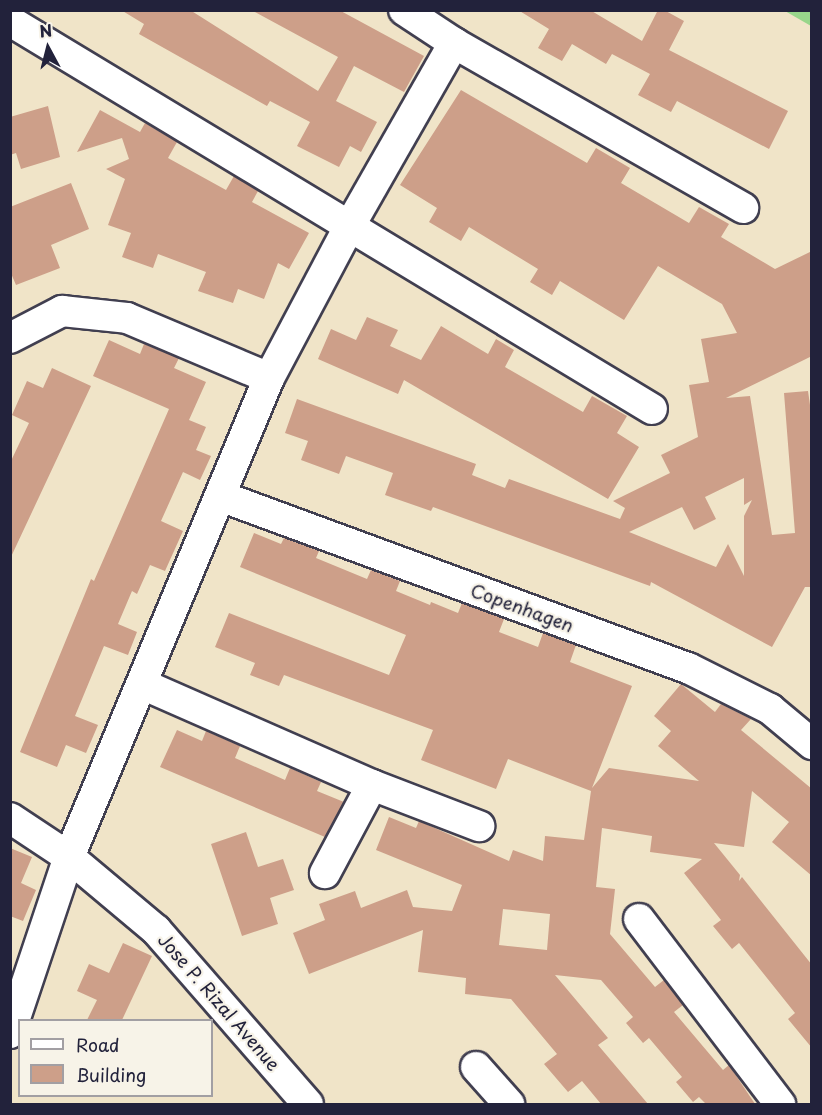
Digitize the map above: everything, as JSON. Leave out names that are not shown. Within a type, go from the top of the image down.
[{"type":"street","points":[[405,10],[454,43],[743,208]]},
{"type":"street","points":[[10,21],[652,409]]},
{"type":"street","points":[[10,1033],[69,857],[269,378],[349,227],[454,43]]},
{"type":"street","points":[[10,338],[62,311],[127,318],[269,378]]},
{"type":"street","name":"Copenhagen","points":[[220,496],[688,668],[770,709],[812,744]]},
{"type":"street","points":[[142,684],[372,785],[479,826]]},
{"type":"street","points":[[325,873],[372,785]]},
{"type":"street","name":"Jose P. Rizal Avenue","points":[[10,818],[69,857],[156,930],[298,1101]]},
{"type":"street","points":[[639,919],[780,1104]]},
{"type":"street","points":[[476,1067],[509,1104]]},
{"type":"green space","points":[[785,11],[811,11],[811,26]]},
{"type":"building","points":[[121,10],[190,10],[318,91],[338,57],[251,10],[339,10],[424,56],[404,92],[354,66],[336,101],[377,122],[361,152],[350,146],[339,167],[297,146],[310,122],[270,101],[267,106],[139,34],[144,24]]},
{"type":"building","points":[[518,10],[590,10],[642,41],[658,10],[664,10],[684,21],[669,50],[788,111],[769,149],[677,101],[671,112],[638,95],[650,74],[612,54],[606,64],[572,44],[562,61],[538,48],[549,29]]},
{"type":"building","points":[[461,90],[587,163],[596,148],[630,168],[621,183],[689,223],[699,207],[729,224],[721,237],[775,269],[812,251],[812,356],[726,398],[750,396],[772,535],[795,533],[784,393],[808,391],[812,419],[812,587],[805,587],[772,647],[651,582],[650,586],[433,507],[431,511],[385,495],[393,473],[346,456],[339,474],[301,460],[308,441],[285,433],[297,399],[476,464],[472,475],[505,488],[509,479],[620,519],[625,508],[613,501],[670,473],[661,455],[698,437],[689,385],[709,382],[701,339],[737,333],[722,304],[658,266],[624,320],[560,281],[552,295],[530,282],[538,269],[469,227],[461,241],[429,222],[437,208],[400,185]],"holes":[[[744,478],[744,505],[752,500],[744,516],[744,576],[728,544],[716,567],[629,532],[682,507],[694,530],[716,519],[705,497]]]},
{"type":"building","points":[[48,106],[60,157],[21,169],[16,153],[10,155],[10,117]]},
{"type":"building","points":[[100,110],[140,132],[145,123],[177,142],[168,158],[226,190],[234,176],[258,191],[252,202],[309,233],[289,269],[278,263],[264,299],[238,289],[233,303],[198,291],[206,272],[158,254],[153,268],[122,257],[131,233],[108,225],[125,179],[106,169],[129,159],[122,138],[77,152]]},
{"type":"building","points":[[71,183],[89,229],[51,245],[60,268],[16,285],[10,271],[10,207]]},
{"type":"building","points":[[367,317],[398,330],[390,346],[421,360],[441,326],[488,354],[496,339],[514,350],[505,367],[583,412],[592,396],[627,416],[617,433],[639,447],[608,499],[404,380],[398,394],[318,359],[331,329],[356,340]]},
{"type":"building","points":[[109,340],[140,354],[144,344],[179,358],[174,368],[206,382],[189,420],[206,427],[196,450],[211,456],[200,480],[183,472],[161,521],[183,531],[165,571],[150,565],[137,594],[132,591],[118,624],[137,632],[128,655],[104,646],[75,716],[98,725],[86,753],[66,745],[57,767],[20,752],[91,579],[94,581],[169,409],[93,376]]},
{"type":"building","points":[[52,368],[91,386],[10,559],[10,463],[29,423],[12,415],[27,381],[43,388]]},
{"type":"building","points":[[254,533],[281,544],[284,538],[319,551],[316,558],[367,579],[371,570],[400,581],[396,591],[430,605],[431,602],[458,613],[462,603],[504,619],[499,632],[538,647],[543,633],[576,645],[570,662],[632,686],[592,788],[609,768],[699,781],[658,746],[671,731],[654,716],[681,684],[715,712],[721,704],[751,719],[741,730],[812,789],[812,876],[772,842],[789,822],[752,791],[744,847],[714,843],[740,875],[739,881],[742,877],[812,965],[812,1048],[788,1019],[795,1013],[739,943],[732,949],[713,926],[721,920],[684,873],[702,859],[650,852],[652,836],[602,828],[596,887],[615,889],[610,934],[655,987],[664,980],[683,1005],[674,1012],[723,1070],[729,1065],[755,1104],[706,1104],[699,1097],[693,1102],[676,1082],[682,1077],[649,1038],[643,1043],[626,1023],[633,1017],[601,980],[555,975],[608,1038],[598,1045],[648,1104],[601,1104],[582,1081],[568,1092],[544,1064],[557,1054],[511,999],[465,994],[466,978],[418,972],[423,930],[309,974],[293,933],[325,920],[319,904],[355,891],[361,908],[407,890],[413,907],[452,911],[462,885],[376,850],[389,817],[416,828],[419,821],[509,861],[513,850],[543,861],[545,836],[584,840],[591,791],[508,759],[496,789],[421,760],[433,730],[284,675],[279,686],[250,675],[255,663],[215,647],[229,613],[389,675],[406,635],[240,567]],"holes":[[[503,909],[550,914],[547,950],[499,945]]]},
{"type":"building","points":[[177,730],[202,741],[206,731],[240,746],[235,758],[285,780],[290,768],[321,782],[317,791],[344,802],[325,837],[160,767]]},
{"type":"building","points":[[246,832],[258,867],[283,859],[294,890],[270,898],[278,924],[242,936],[211,844]]},
{"type":"building","points":[[10,848],[32,857],[21,883],[36,890],[23,921],[10,916]]},
{"type":"building","points":[[123,943],[152,956],[122,1019],[88,1019],[97,1000],[77,991],[89,964],[109,973]]}]
